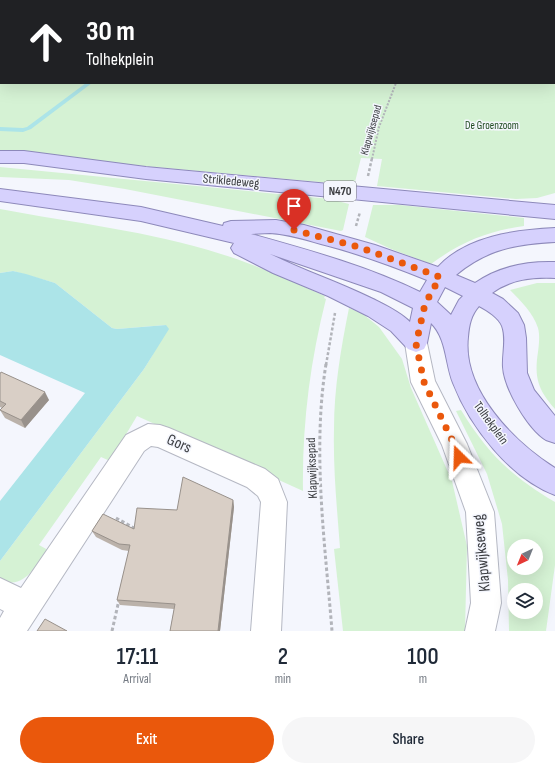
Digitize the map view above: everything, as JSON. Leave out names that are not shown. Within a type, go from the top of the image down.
[{"type":"main road","name":"Strikledeweg","points":[[0,157],[24,158],[146,173],[534,210]]},
{"type":"main road","points":[[0,195],[69,203],[141,214],[204,228],[285,251],[349,272],[389,286],[425,304]]},
{"type":"main road","points":[[534,210],[555,207]]},
{"type":"main road","name":"N470","points":[[534,210],[555,212]]},
{"type":"main road","points":[[204,228],[280,227],[359,247],[440,277],[476,294],[496,306],[510,319],[514,327],[515,374],[529,402],[555,432]]},
{"type":"main road","points":[[204,228],[280,268],[336,290],[376,310],[398,326],[416,344]]},
{"type":"main road","points":[[416,344],[425,304],[440,277],[457,261],[484,246],[512,238],[555,235]]},
{"type":"main road","name":"Tolhekplein","points":[[455,344],[458,322],[466,306],[487,284],[530,270],[555,270]]},
{"type":"main road","name":"Tolhekplein","points":[[425,304],[444,322],[455,344],[458,361],[464,380],[476,405],[496,434],[520,457],[555,483]]},
{"type":"street","name":"Klapwijkseweg","points":[[416,344],[424,382],[454,444],[480,512],[486,603],[480,631]]},
{"type":"street","name":"Gors","points":[[10,631],[135,443],[148,435],[160,436],[256,478],[269,488],[274,502],[266,631]]},
{"type":"street","points":[[0,593],[26,607]]},
{"type":"path","name":"Klapwijksepad","points":[[368,176],[379,127],[396,84]]},
{"type":"path","points":[[356,227],[362,205]]},
{"type":"path","name":"Klapwijksepad","points":[[332,631],[324,544],[320,414],[325,371],[336,312]]},
{"type":"path","points":[[93,506],[134,528],[132,535]]},
{"type":"path","points":[[112,631],[120,594]]},
{"type":"green space","name":"De Groenzoom","points":[[0,84],[555,84],[555,193],[537,198],[516,199],[377,186],[382,159],[361,158],[355,182],[352,185],[0,154]]},
{"type":"green space","points":[[0,167],[330,199],[349,204],[343,230],[341,231],[125,189],[69,180],[0,177]]},
{"type":"green space","points":[[373,205],[400,205],[524,218],[524,226],[487,234],[453,249],[431,264],[391,249],[365,237]]},
{"type":"green space","points":[[0,209],[139,233],[194,246],[248,263],[325,296],[324,298],[326,299],[311,370],[308,394],[304,442],[303,491],[137,416],[110,461],[101,457],[39,545],[48,550],[34,569],[28,575],[16,582],[8,582],[0,579],[0,561],[144,369],[152,356],[166,325],[117,329],[112,328],[55,283],[13,271],[0,273]]},
{"type":"green space","points":[[537,283],[555,283],[555,409],[541,389],[537,376],[539,340],[538,328],[530,312],[510,290]]},
{"type":"green space","points":[[349,308],[363,314],[379,327],[402,359],[411,388],[452,481],[467,546],[465,631],[343,631],[334,549],[340,548],[335,474],[334,429],[338,368]]},
{"type":"green space","points":[[461,410],[491,452],[502,463],[526,483],[555,502],[555,565],[546,631],[509,631],[509,619],[543,619],[543,583],[508,583],[507,575],[543,575],[543,539],[507,539],[507,571],[502,524],[487,474],[456,411]]},
{"type":"water","points":[[13,271],[55,283],[112,328],[117,329],[166,325],[169,329],[144,369],[0,561],[0,501],[85,393],[0,355],[0,273]]},
{"type":"building","points":[[1,372],[45,392],[21,420],[0,410],[6,404],[0,401]]},
{"type":"building","points":[[183,477],[233,500],[218,631],[170,631],[175,604],[117,600],[130,545],[119,544],[92,531],[103,514],[134,529],[137,508],[177,510]]},
{"type":"building","points":[[45,619],[67,631],[37,631]]},
{"type":"waterway","points":[[0,129],[23,130],[29,128],[88,84]]},
{"type":"route","points":[[294,230],[359,247],[440,277],[425,304],[416,344],[424,382],[459,457]]}]
